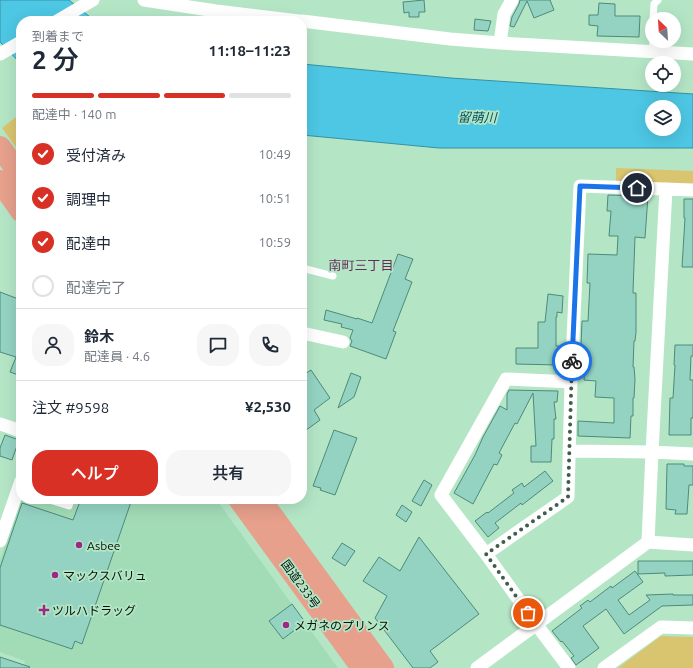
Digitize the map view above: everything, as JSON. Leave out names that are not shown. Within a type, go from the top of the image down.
[{"type":"highway","points":[[0,147],[6,182],[16,201]]},
{"type":"highway","name":"国道233号","points":[[243,504],[362,668]]},
{"type":"highway","name":"国道233号","points":[[264,504],[383,668]]},
{"type":"street","points":[[66,16],[93,0]]},
{"type":"street","points":[[144,0],[258,16]]},
{"type":"street","points":[[500,43],[504,14],[512,0]]},
{"type":"street","points":[[307,22],[450,39],[500,43],[645,46]]},
{"type":"street","points":[[0,54],[16,45]]},
{"type":"street","points":[[662,48],[693,54]]},
{"type":"street","points":[[486,554],[568,497],[571,382],[580,186],[693,190]]},
{"type":"street","points":[[648,542],[666,189]]},
{"type":"street","points":[[307,334],[343,342]]},
{"type":"street","points":[[569,668],[441,495],[506,379],[571,382]]},
{"type":"street","points":[[0,424],[16,429]]},
{"type":"street","points":[[569,451],[693,454]]},
{"type":"street","points":[[0,541],[5,510],[16,493]]},
{"type":"street","points":[[478,668],[648,542],[693,545]]},
{"type":"street","points":[[604,668],[661,627],[693,628]]},
{"type":"lane","points":[[653,12],[654,4],[658,0]]},
{"type":"lane","points":[[307,269],[334,276]]},
{"type":"shaded area","points":[[16,117],[16,147],[2,128]]},
{"type":"shaded area","points":[[616,168],[693,171],[693,186],[616,183]]},
{"type":"shaded area","points":[[19,504],[220,504],[338,668],[23,668],[25,661],[0,652],[0,560]]},
{"type":"shaded area","points":[[661,636],[693,637],[693,668],[618,668]]},
{"type":"water","points":[[0,0],[69,0],[89,16],[16,16],[16,59],[0,42]]},
{"type":"water","name":"留萌川","points":[[307,64],[451,78],[693,94],[693,148],[439,148],[307,135]]},
{"type":"building","points":[[424,0],[425,12],[419,12],[419,17],[409,17],[409,12],[404,13],[403,2]]},
{"type":"building","points":[[520,0],[550,0],[554,10],[534,18],[527,1],[514,27],[510,26],[512,17]]},
{"type":"building","points":[[599,3],[615,4],[615,16],[640,16],[639,37],[597,36],[598,26],[589,25],[589,15],[598,15]]},
{"type":"building","points":[[475,19],[491,21],[488,31],[474,30]]},
{"type":"building","points":[[608,195],[648,196],[645,238],[635,237],[633,293],[636,293],[636,332],[634,341],[633,367],[635,379],[630,438],[578,436],[578,421],[614,423],[614,398],[595,397],[596,381],[584,380],[585,352],[583,352],[583,345],[581,345],[582,321],[588,321],[590,283],[587,283],[588,254],[617,255],[618,236],[609,236],[611,211],[607,211]]},
{"type":"building","points":[[684,199],[693,199],[693,267],[682,267],[685,218]]},
{"type":"building","points":[[398,254],[413,259],[405,279],[412,282],[393,331],[396,332],[386,359],[350,346],[352,341],[350,338],[353,330],[341,327],[342,324],[324,320],[326,310],[372,323]]},
{"type":"building","points":[[0,292],[16,298],[16,357],[0,352]]},
{"type":"building","points":[[548,294],[563,296],[562,313],[557,312],[556,317],[556,346],[559,346],[558,365],[516,364],[516,348],[538,348],[538,322],[545,322]]},
{"type":"building","points":[[675,345],[693,345],[690,380],[693,380],[693,418],[691,418],[691,435],[669,435],[670,398],[673,398]]},
{"type":"building","points":[[16,357],[16,374],[10,372]]},
{"type":"building","points":[[311,370],[330,398],[314,410],[320,420],[307,429],[307,373]]},
{"type":"building","points":[[351,373],[361,377],[354,397],[338,408]]},
{"type":"building","points":[[509,390],[558,391],[557,402],[554,402],[556,419],[554,419],[554,439],[552,439],[551,462],[531,462],[531,446],[536,446],[533,393],[517,424],[515,423],[499,453],[502,455],[497,465],[494,464],[473,504],[454,493],[500,406],[507,410],[507,394]]},
{"type":"building","points":[[334,430],[357,438],[335,495],[313,486]]},
{"type":"building","points":[[5,435],[16,439],[16,449],[12,460],[0,456],[0,448]]},
{"type":"building","points":[[667,464],[684,464],[684,466],[693,466],[693,485],[689,485],[687,514],[675,514],[676,510],[666,509]]},
{"type":"building","points":[[545,471],[553,481],[522,505],[521,503],[495,523],[499,528],[488,537],[475,521],[514,493],[512,490],[522,483],[524,487]]},
{"type":"building","points":[[424,480],[432,485],[421,506],[412,501]]},
{"type":"building","points":[[22,504],[73,520],[79,504],[130,504],[82,644],[75,641],[72,649],[0,625],[0,568]]},
{"type":"building","points":[[402,505],[412,512],[406,522],[396,515]]},
{"type":"building","points":[[419,537],[479,614],[430,651],[438,662],[430,668],[413,668],[375,618],[387,596],[363,581],[379,557],[400,571]]},
{"type":"building","points":[[342,543],[355,551],[345,566],[332,558]]},
{"type":"building","points":[[638,561],[693,561],[693,575],[665,576],[665,573],[638,574]]},
{"type":"building","points":[[635,571],[643,582],[618,600],[629,615],[650,600],[646,595],[693,595],[693,605],[662,606],[624,634],[606,609],[583,626],[599,648],[576,665],[571,658],[574,656],[552,631],[582,608],[580,606],[588,600],[590,602],[611,586],[612,588]]},
{"type":"building","points":[[292,604],[305,622],[283,639],[269,621]]},
{"type":"building","points":[[0,657],[30,667],[0,668]]},
{"type":"way so far","points":[[528,613],[486,554],[568,497],[572,361]]},
{"type":"place","name":"Asbee","points":[[79,545]]},
{"type":"place","name":"マックスバリュ","points":[[55,575]]},
{"type":"place","name":"ツルハドラッグ","points":[[44,610]]},
{"type":"place","name":"メガネのプリンス","points":[[286,625]]},
{"type":"district","name":"南町三丁目","points":[[361,265]]},
{"type":"route","points":[[572,361],[580,186],[637,188]]}]
